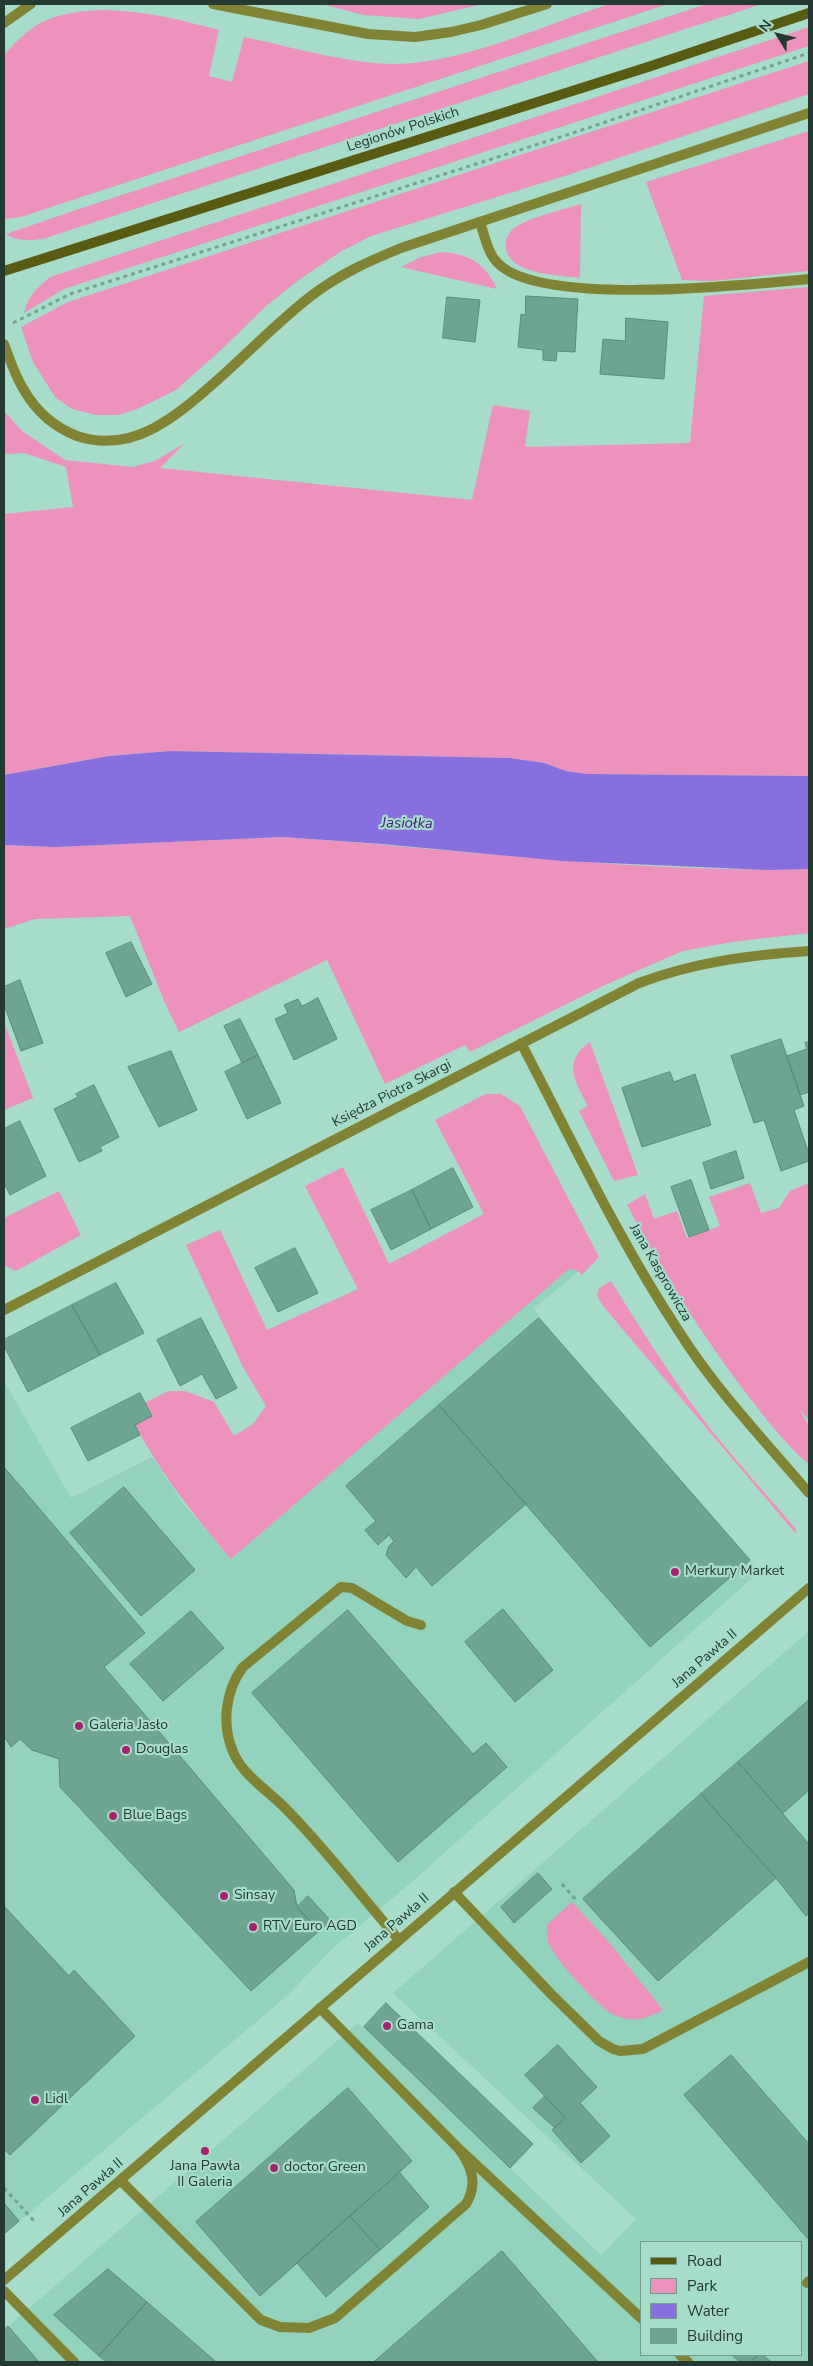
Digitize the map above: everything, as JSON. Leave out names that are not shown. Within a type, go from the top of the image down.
[{"type":"main road","name":"Legionów Polskich","points":[[4,271],[648,67],[809,13]]},
{"type":"street","points":[[4,23],[32,4]]},
{"type":"street","points":[[213,4],[368,34],[408,37],[451,32],[481,25],[547,4]]},
{"type":"street","points":[[4,344],[24,390],[49,421],[72,434],[95,440],[121,440],[134,437],[160,425],[185,408],[310,297],[356,266],[401,248],[809,114]]},
{"type":"street","points":[[480,222],[489,251],[499,265],[516,276],[528,280],[579,288],[696,289],[809,280]]},
{"type":"street","name":"Księdza Piotra Skargi","points":[[4,1310],[640,983],[669,972],[745,956],[809,951]]},
{"type":"street","name":"Jana Kasprowicza","points":[[522,1043],[632,1256],[678,1331],[721,1391],[809,1493]]},
{"type":"street","points":[[399,1940],[290,1812],[240,1764],[230,1745],[227,1700],[233,1682],[243,1667],[341,1587],[352,1588],[407,1622],[421,1625]]},
{"type":"street","name":"Jana Pawła II","points":[[4,2280],[809,1588]]},
{"type":"street","points":[[454,1892],[551,1994],[599,2041],[613,2049],[628,2051],[643,2049],[809,1962]]},
{"type":"street","points":[[320,2008],[459,2149],[640,2318]]},
{"type":"street","points":[[121,2181],[261,2320],[280,2327],[308,2328],[321,2325],[345,2311],[466,2204],[473,2188],[472,2171],[459,2149]]},
{"type":"street","points":[[4,2291],[74,2362]]},
{"type":"path","points":[[21,320],[70,294],[576,132],[809,53]]},
{"type":"path","points":[[562,1884],[576,1900]]},
{"type":"path","points":[[4,2188],[34,2221]]},
{"type":"shaded area","points":[[569,1269],[579,1271],[534,1308],[539,1318],[760,1571],[414,1880],[332,1949],[287,1996],[4,2234],[4,1381],[71,1498],[152,1457],[185,1506],[231,1559]]},
{"type":"shaded area","points":[[809,1631],[809,2362],[4,2362],[4,2330],[358,2023],[601,2255],[636,2219],[393,1993]]},
{"type":"green space","points":[[322,4],[483,4],[419,19],[363,15]]},
{"type":"green space","points":[[609,4],[668,4],[21,217],[6,219],[4,217],[4,55],[24,34],[49,19],[70,13],[112,10],[156,15],[219,30],[209,76],[232,82],[244,37],[351,60],[373,63],[413,63],[437,60],[487,47]]},
{"type":"green space","points":[[707,4],[762,4],[46,238],[26,240],[10,237],[6,234],[82,208]]},
{"type":"green space","points":[[809,27],[809,46],[64,289],[24,313],[34,293],[50,277]]},
{"type":"green space","points":[[809,61],[809,94],[568,175],[371,236],[340,252],[296,282],[265,307],[176,390],[135,410],[118,415],[96,415],[72,409],[55,397],[33,362],[21,327],[68,302]]},
{"type":"green space","points":[[809,131],[809,271],[712,281],[682,280],[646,182]]},
{"type":"green space","points":[[581,204],[580,278],[526,269],[516,264],[509,257],[506,241],[510,232],[518,226],[534,218]]},
{"type":"green space","points":[[442,252],[460,255],[481,266],[497,289],[401,267],[421,257]]},
{"type":"green space","points":[[809,287],[809,776],[587,774],[566,771],[544,763],[510,758],[171,751],[109,756],[4,775],[4,514],[73,507],[66,467],[24,453],[4,454],[4,411],[22,431],[65,460],[132,467],[155,461],[185,443],[160,468],[472,500],[493,405],[530,411],[525,447],[690,443],[704,296]]},
{"type":"green space","points":[[283,837],[612,864],[743,869],[809,869],[809,933],[732,942],[683,951],[607,984],[470,1052],[465,1045],[385,1084],[327,960],[179,1032],[165,1003],[130,916],[35,919],[4,929],[4,845],[55,847]]},
{"type":"green space","points":[[4,1022],[33,1098],[4,1110]]},
{"type":"green space","points":[[590,1042],[638,1175],[614,1181],[579,1111],[588,1106],[576,1080],[574,1064],[581,1049]]},
{"type":"green space","points":[[486,1094],[501,1094],[520,1106],[599,1257],[582,1275],[578,1271],[569,1269],[231,1559],[179,1495],[156,1462],[135,1425],[152,1416],[145,1403],[168,1391],[185,1391],[214,1402],[234,1436],[253,1424],[266,1406],[243,1367],[186,1245],[220,1230],[267,1330],[358,1289],[305,1186],[343,1167],[389,1264],[484,1214],[435,1120]]},
{"type":"green space","points":[[750,1183],[761,1213],[779,1208],[790,1191],[809,1183],[809,1420],[799,1409],[809,1426],[809,1465],[768,1421],[717,1353],[676,1291],[627,1205],[645,1194],[654,1219],[677,1211],[687,1238],[720,1226],[709,1197]]},
{"type":"green space","points":[[59,1191],[81,1235],[16,1271],[4,1265],[4,1218]]},
{"type":"green space","points":[[611,1281],[658,1355],[709,1427],[796,1529],[796,1534],[603,1306],[597,1296],[599,1288]]},
{"type":"green space","points":[[572,1902],[608,1941],[663,2010],[639,2019],[627,2019],[614,2015],[589,1994],[569,1971],[549,1944],[547,1932],[548,1924]]},
{"type":"water","name":"Jasiołka","points":[[171,751],[510,758],[544,763],[566,771],[587,774],[809,776],[809,869],[767,870],[562,861],[382,844],[283,837],[55,847],[4,845],[4,775],[109,756]]},
{"type":"building","points":[[526,296],[578,299],[575,352],[557,351],[556,361],[543,360],[543,350],[518,347],[521,314],[525,315]]},
{"type":"building","points":[[447,297],[480,300],[475,342],[443,338]]},
{"type":"building","points":[[626,318],[668,322],[664,379],[600,374],[603,339],[625,341]]},
{"type":"building","points":[[131,942],[152,984],[126,997],[106,953]]},
{"type":"building","points":[[20,980],[43,1043],[21,1051],[4,1005],[4,987]]},
{"type":"building","points":[[318,998],[337,1039],[294,1060],[275,1019],[288,1013],[284,1005],[298,999],[302,1006]]},
{"type":"building","points":[[240,1019],[258,1055],[242,1063],[224,1026]]},
{"type":"building","points":[[781,1039],[804,1106],[794,1110],[809,1154],[809,1161],[781,1171],[764,1120],[754,1123],[731,1056]]},
{"type":"building","points":[[809,1042],[809,1092],[800,1095],[787,1056],[807,1049],[805,1043]]},
{"type":"building","points":[[171,1051],[197,1110],[159,1127],[128,1067]]},
{"type":"building","points":[[258,1055],[281,1103],[247,1119],[225,1072]]},
{"type":"building","points":[[670,1072],[674,1082],[695,1074],[711,1125],[642,1147],[622,1088]]},
{"type":"building","points":[[94,1085],[119,1137],[100,1147],[102,1151],[79,1162],[54,1109],[78,1097],[76,1094]]},
{"type":"building","points":[[20,1121],[46,1176],[10,1195],[4,1183],[4,1129]]},
{"type":"building","points":[[736,1151],[744,1178],[711,1189],[703,1163]]},
{"type":"building","points":[[453,1168],[473,1207],[431,1229],[412,1190]]},
{"type":"building","points":[[691,1180],[709,1230],[689,1237],[671,1187]]},
{"type":"building","points":[[412,1190],[431,1229],[391,1250],[371,1210]]},
{"type":"building","points":[[295,1248],[318,1293],[278,1312],[255,1268]]},
{"type":"building","points":[[116,1283],[144,1333],[100,1355],[72,1305]]},
{"type":"building","points":[[72,1305],[100,1355],[28,1392],[4,1346],[4,1340]]},
{"type":"building","points":[[201,1318],[237,1388],[216,1399],[202,1374],[180,1386],[157,1340]]},
{"type":"building","points":[[539,1318],[750,1560],[650,1647],[439,1405]]},
{"type":"building","points":[[140,1393],[152,1416],[135,1425],[140,1435],[88,1461],[71,1428]]},
{"type":"building","points":[[439,1405],[526,1504],[432,1586],[416,1567],[406,1578],[386,1555],[389,1546],[394,1541],[389,1535],[378,1545],[365,1530],[376,1521],[346,1486]]},
{"type":"building","name":"Galeria Jasło","points":[[4,1467],[145,1633],[104,1667],[294,1890],[297,1907],[319,1931],[251,1991],[60,1787],[59,1759],[32,1750],[20,1739],[11,1747],[4,1736]]},
{"type":"building","points":[[124,1487],[195,1570],[141,1616],[70,1533]]},
{"type":"building","points":[[503,1609],[553,1670],[515,1702],[465,1642]]},
{"type":"building","points":[[348,1610],[473,1754],[486,1743],[507,1767],[398,1862],[252,1693]]},
{"type":"building","points":[[191,1611],[224,1648],[163,1701],[130,1664]]},
{"type":"building","points":[[809,1700],[809,1790],[783,1813],[738,1762]]},
{"type":"building","points":[[738,1762],[809,1844],[809,1913],[806,1916],[776,1878],[701,1794]]},
{"type":"building","points":[[701,1794],[776,1878],[658,1981],[583,1899]]},
{"type":"building","points":[[538,1873],[552,1889],[514,1923],[501,1907]]},
{"type":"building","points":[[308,1896],[331,1921],[319,1931],[297,1907]]},
{"type":"building","points":[[4,1906],[69,1976],[74,1970],[135,2036],[10,2155],[4,2149]]},
{"type":"building","points":[[386,2003],[533,2144],[510,2168],[364,2027]]},
{"type":"building","points":[[558,2045],[597,2087],[580,2103],[610,2136],[581,2163],[552,2130],[565,2118],[525,2075]]},
{"type":"building","points":[[731,2055],[809,2144],[809,2240],[684,2095]]},
{"type":"building","points":[[348,2088],[412,2161],[260,2296],[196,2222]]},
{"type":"building","points":[[545,2096],[565,2118],[555,2128],[533,2108]]},
{"type":"building","points":[[400,2173],[429,2207],[380,2250],[350,2216]]},
{"type":"building","points":[[4,2203],[19,2221],[4,2234]]},
{"type":"building","points":[[350,2216],[380,2250],[326,2297],[297,2263]]},
{"type":"building","points":[[502,2251],[598,2362],[374,2362]]},
{"type":"building","points":[[108,2269],[147,2302],[99,2356],[54,2315]]},
{"type":"building","points":[[147,2302],[216,2362],[106,2362],[99,2356]]},
{"type":"building","points":[[8,2326],[39,2362],[4,2362],[4,2330]]},
{"type":"building","points":[[733,2356],[757,2356],[751,2362],[740,2362]]},
{"type":"building","points":[[757,2356],[764,2356],[771,2362],[751,2362]]},
{"type":"place","name":"Merkury Market","points":[[675,1572]]},
{"type":"place","name":"Galeria Jasło","points":[[79,1726]]},
{"type":"place","name":"Douglas","points":[[126,1750]]},
{"type":"place","name":"Blue Bags","points":[[113,1816]]},
{"type":"place","name":"Sinsay","points":[[224,1896]]},
{"type":"place","name":"RTV Euro AGD","points":[[253,1927]]},
{"type":"place","name":"Gama","points":[[387,2026]]},
{"type":"place","name":"Lidl","points":[[35,2100]]},
{"type":"place","name":"Jana Pawła II Galeria","points":[[205,2151]]},
{"type":"place","name":"doctor Green","points":[[274,2168]]}]
